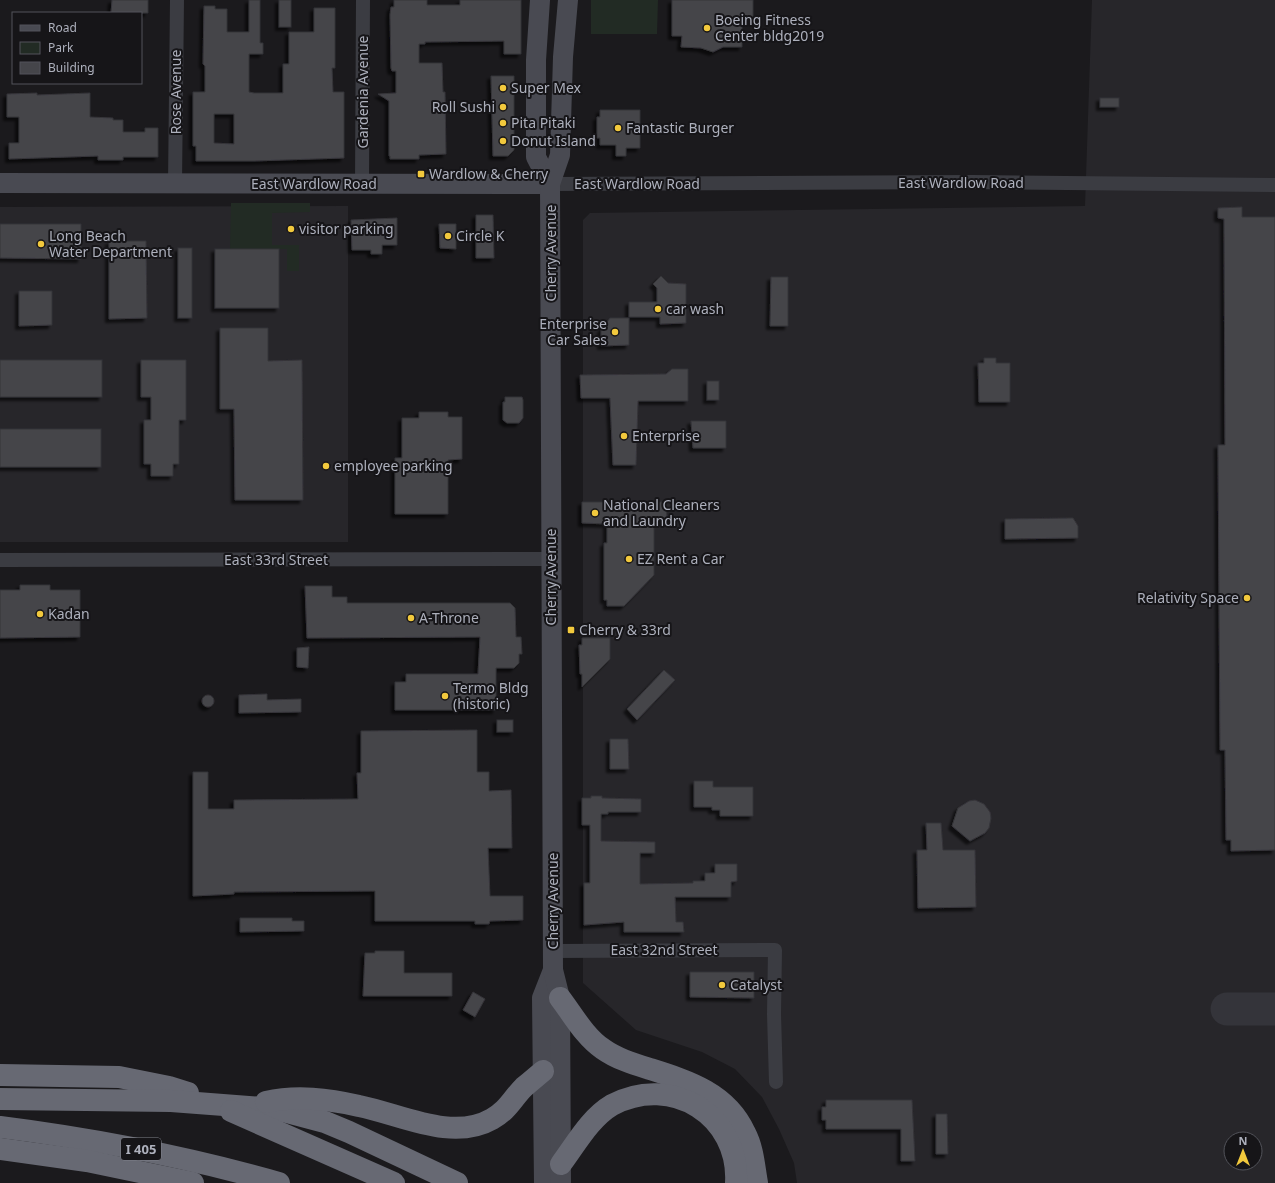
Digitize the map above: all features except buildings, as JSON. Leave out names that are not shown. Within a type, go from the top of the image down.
[{"type":"highway","points":[[560,998],[594,1042],[603,1049],[625,1060],[699,1086],[718,1098],[738,1121],[745,1133],[750,1147],[757,1183]]},
{"type":"highway","points":[[249,1106],[286,1098],[327,1100],[360,1106],[442,1127],[468,1127],[491,1120],[502,1112],[523,1088],[542,1071]]},
{"type":"highway","points":[[0,1075],[94,1075],[119,1077],[169,1087],[200,1098],[394,1183]]},
{"type":"highway","points":[[561,1174],[592,1121],[601,1113],[621,1101],[644,1094],[656,1094],[674,1096],[691,1103],[702,1110],[719,1125],[726,1136],[735,1159],[736,1183]]},
{"type":"highway","points":[[0,1099],[148,1100],[276,1109],[325,1122],[457,1183]]},
{"type":"highway","name":"I 405","points":[[0,1127],[121,1145],[184,1158],[279,1183]]},
{"type":"highway","points":[[0,1150],[87,1161],[193,1183]]},
{"type":"highway","name":"I 405","points":[[0,1163],[130,1183]]},
{"type":"main road","name":"Cherry Avenue","points":[[540,0],[536,60],[536,157],[550,184]]},
{"type":"main road","name":"Cherry Avenue","points":[[561,1174],[560,998],[553,970],[550,184],[560,155],[563,57],[568,0]]},
{"type":"main road","name":"East Wardlow Road","points":[[0,184],[550,184]]},
{"type":"main road","name":"Cherry Avenue","points":[[544,1183],[542,998],[553,970]]},
{"type":"street","name":"Rose Avenue","points":[[175,184],[177,0]]},
{"type":"street","name":"Gardenia Avenue","points":[[362,184],[363,0]]},
{"type":"street","name":"East Wardlow Road","points":[[550,184],[972,182],[1275,185]]},
{"type":"street","name":"East 33rd Street","points":[[0,560],[551,559]]},
{"type":"street","name":"East 32nd Street","points":[[553,950],[775,950],[774,1014],[776,1082]]},
{"type":"shaded area","points":[[1092,0],[1275,0],[1275,1183],[797,1183],[794,1163],[779,1129],[762,1097],[735,1069],[702,1052],[636,1030],[583,983],[583,220],[590,213],[1085,206]]},
{"type":"shaded area","points":[[348,206],[348,542],[0,542],[0,207]]},
{"type":"green space","points":[[591,0],[658,0],[657,34],[591,34]]},
{"type":"green space","points":[[231,203],[310,203],[310,212],[272,213],[272,245],[299,245],[299,271],[287,271],[287,249],[230,249]]},
{"type":"taxiway","points":[[1227,1009],[1275,1009]]},
{"type":"place","name":"Boeing Fitness Center bldg2019","points":[[707,28]]},
{"type":"place","name":"Super Mex","points":[[503,88]]},
{"type":"place","name":"Roll Sushi","points":[[503,107]]},
{"type":"place","name":"Pita Pitaki","points":[[503,123]]},
{"type":"place","name":"Fantastic Burger","points":[[618,128]]},
{"type":"place","name":"Donut Island","points":[[503,141]]},
{"type":"place","name":"Wardlow & Cherry","points":[[421,174]]},
{"type":"place","name":"visitor parking","points":[[291,229]]},
{"type":"place","name":"Circle K","points":[[448,236]]},
{"type":"place","name":"Long Beach Water Department","points":[[41,244]]},
{"type":"place","name":"car wash","points":[[658,309]]},
{"type":"place","name":"Enterprise Car Sales","points":[[615,332]]},
{"type":"place","name":"Enterprise","points":[[624,436]]},
{"type":"place","name":"employee parking","points":[[326,466]]},
{"type":"place","name":"National Cleaners and Laundry","points":[[595,513]]},
{"type":"place","name":"EZ Rent a Car","points":[[629,559]]},
{"type":"place","name":"Relativity Space","points":[[1247,598]]},
{"type":"place","name":"Kadan","points":[[40,614]]},
{"type":"place","name":"A-Throne","points":[[411,618]]},
{"type":"place","name":"Cherry & 33rd","points":[[571,630]]},
{"type":"place","name":"Termo Bldg (historic)","points":[[445,696]]},
{"type":"place","name":"Catalyst","points":[[722,985]]}]
